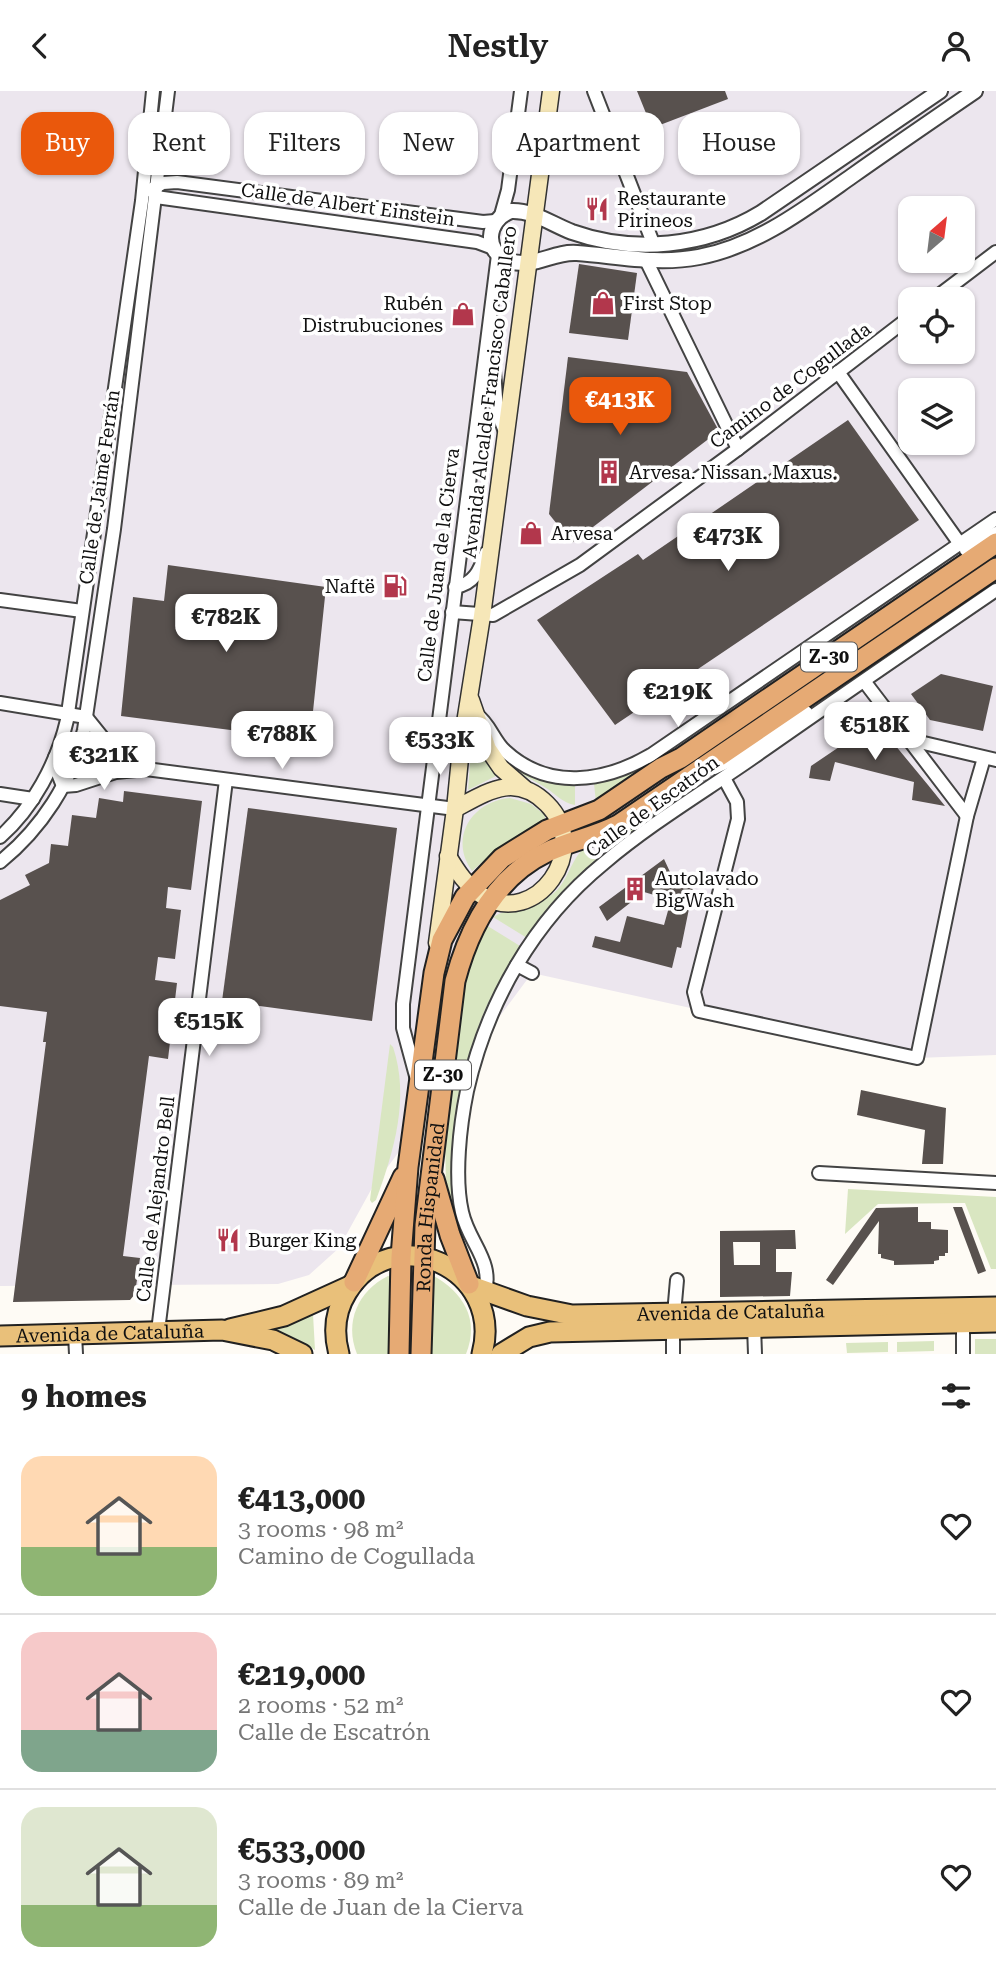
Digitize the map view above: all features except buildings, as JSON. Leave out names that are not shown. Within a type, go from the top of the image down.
[{"type":"highway","name":"Ronda Hispanidad","points":[[399,1354],[401,1257],[408,1167],[434,973],[442,940],[462,901],[492,866],[512,850],[560,824],[599,810],[661,768],[681,758],[996,543]]},
{"type":"highway","name":"Ronda Hispanidad","points":[[421,1354],[423,1257],[456,981],[463,951],[491,900],[516,871],[546,853],[594,837],[618,825],[996,568]]},
{"type":"highway","points":[[352,1284],[408,1167]]},
{"type":"highway","points":[[432,1169],[450,1235],[477,1292]]},
{"type":"main road","name":"Avenida Alcalde Francisco Caballero","points":[[455,809],[461,748],[473,706],[491,540],[551,91]]},
{"type":"main road","name":"Avenida Alcalde Francisco Caballero","points":[[473,706],[483,740],[493,758],[524,788]]},
{"type":"main road","points":[[448,856],[472,888],[491,900],[519,901],[545,888],[561,864],[564,845],[560,824],[544,801],[524,788],[493,789],[455,809]]},
{"type":"main road","name":"Ronda Hispanidad","points":[[434,973],[455,809]]},
{"type":"main road","name":"Avenida de Cataluña","points":[[0,1336],[222,1330],[284,1316],[352,1284],[375,1265],[401,1257],[423,1257],[444,1264],[477,1292],[555,1313],[754,1327],[996,1322]]},
{"type":"main road","points":[[339,1354],[336,1324],[343,1298],[352,1284]]},
{"type":"main road","points":[[477,1292],[486,1329],[482,1354]]},
{"type":"main road","name":"Avenida de Cataluña","points":[[501,1354],[528,1337],[550,1332],[673,1321],[996,1307]]},
{"type":"main road","name":"Avenida de Cataluña","points":[[222,1330],[273,1340],[302,1354]]},
{"type":"street","name":"Calle de Jaime Ferrán","points":[[151,112],[153,91]]},
{"type":"street","name":"Calle de Jaime Ferrán","points":[[166,112],[169,91]]},
{"type":"street","points":[[594,91],[653,243]]},
{"type":"street","points":[[498,218],[516,211],[533,214],[555,226],[606,240],[653,243],[694,240],[750,220],[940,91]]},
{"type":"street","points":[[522,92],[508,190],[490,235],[495,251],[508,261],[528,264],[571,252],[646,260],[698,257],[725,251],[768,232],[975,91]]},
{"type":"street","name":"Calle de Jaime Ferrán","points":[[0,837],[33,799],[65,731],[144,175]]},
{"type":"street","points":[[142,201],[154,190],[149,175]]},
{"type":"street","name":"Calle de Jaime Ferrán","points":[[0,862],[19,847],[43,818],[63,786],[76,758],[86,717],[114,529],[156,175]]},
{"type":"street","points":[[172,175],[177,182]]},
{"type":"street","name":"Calle de Albert Einstein","points":[[154,190],[177,182],[469,220],[498,218]]},
{"type":"street","name":"Calle de Albert Einstein","points":[[154,190],[477,242],[495,251]]},
{"type":"street","name":"Calle de Juan de la Cierva","points":[[420,1088],[403,1028],[403,1004],[491,318],[495,251]]},
{"type":"street","points":[[950,287],[996,252]]},
{"type":"street","points":[[646,260],[737,449]]},
{"type":"street","points":[[491,318],[497,411],[506,434]]},
{"type":"street","name":"Camino de Cogullada","points":[[482,616],[493,615],[580,565],[898,326]]},
{"type":"street","points":[[838,372],[960,544]]},
{"type":"street","name":"Calle de Escatrón","points":[[473,706],[487,722],[499,745],[524,764],[553,776],[592,778],[618,771],[644,759],[719,709],[996,519]]},
{"type":"street","points":[[869,605],[900,593],[996,533]]},
{"type":"street","points":[[456,587],[471,581],[479,571],[491,540]]},
{"type":"street","name":"Calle de Escatrón","points":[[921,641],[966,597],[996,576]]},
{"type":"street","name":"Calle de Escatrón","points":[[477,1292],[487,1268],[467,1230],[461,1211],[461,1127],[467,1092],[495,1004],[544,925],[597,869],[666,816],[996,590]]},
{"type":"street","name":"Calle de Jaime Ferrán","points":[[0,600],[82,611]]},
{"type":"street","points":[[452,612],[482,616]]},
{"type":"street","points":[[864,681],[967,816]]},
{"type":"street","name":"Ronda Hispanidad","points":[[676,786],[733,759],[801,714],[841,696]]},
{"type":"street","points":[[0,703],[86,717],[115,753],[146,769]]},
{"type":"street","name":"Calle de Escatrón","points":[[661,768],[719,709]]},
{"type":"street","points":[[724,778],[737,802],[738,819],[694,992],[699,1011],[917,1058],[967,816],[990,759],[911,740]]},
{"type":"street","points":[[55,756],[63,786],[76,785],[116,772],[146,769],[413,806],[455,809]]},
{"type":"street","name":"Calle de Alejandro Bell","points":[[158,1332],[226,781]]},
{"type":"street","points":[[0,794],[33,799]]},
{"type":"street","points":[[413,806],[426,826]]},
{"type":"street","points":[[517,965],[532,973]]},
{"type":"street","points":[[819,1173],[996,1183]]},
{"type":"street","points":[[673,1354],[677,1280]]},
{"type":"street","points":[[963,1322],[963,1354]]},
{"type":"street","points":[[754,1327],[755,1354]]},
{"type":"street","points":[[75,1334],[76,1354]]},
{"type":"shaded area","points":[[0,91],[996,91],[996,1055],[917,1058],[532,973],[372,1188],[339,1248],[309,1275],[278,1284],[0,1286]]},
{"type":"green space","points":[[471,729],[482,754],[498,775],[468,790],[471,752],[467,746]]},
{"type":"green space","points":[[666,752],[667,754],[596,802],[594,784],[628,775]]},
{"type":"green space","points":[[507,762],[562,783],[575,784],[575,805],[563,800]]},
{"type":"green space","points":[[694,787],[694,791],[611,849],[607,838]]},
{"type":"green space","points":[[510,798],[531,804],[545,815],[545,820],[502,845],[472,871],[465,858],[463,846],[468,823],[475,813],[485,806]]},
{"type":"green space","points":[[589,845],[596,861],[552,905],[527,938],[493,917],[532,905],[554,893],[578,855]]},
{"type":"green space","points":[[486,925],[520,946],[482,1017],[465,1067],[452,1147],[452,1174],[460,1226],[456,1228],[446,1188],[445,1137],[466,974]]},
{"type":"green space","points":[[390,1044],[398,1066],[400,1086],[398,1124],[389,1163],[376,1200],[372,1203],[370,1200]]},
{"type":"green space","points":[[848,1189],[996,1197],[996,1269],[991,1269],[965,1203],[878,1204],[845,1234]]},
{"type":"green space","points":[[432,1275],[452,1290],[466,1308],[471,1329],[466,1354],[430,1354]]},
{"type":"green space","points":[[388,1276],[392,1277],[390,1354],[357,1354],[352,1330],[356,1309],[369,1290]]},
{"type":"green space","points":[[313,1314],[315,1350],[294,1338],[271,1331],[270,1327]]},
{"type":"green space","points":[[975,1339],[996,1339],[996,1354],[975,1354]]},
{"type":"green space","points":[[934,1341],[934,1351],[897,1352],[897,1342]]},
{"type":"green space","points":[[888,1342],[888,1352],[847,1353],[846,1343]]},
{"type":"place","name":"Restaurante Pirineos","points":[[597,209]]},
{"type":"place","name":"First Stop","points":[[603,303]]},
{"type":"place","name":"Rubén Distrubuciones","points":[[463,314]]},
{"type":"place","name":"Arvesa. Nissan. Maxus.","points":[[609,472]]},
{"type":"place","name":"Arvesa","points":[[531,533]]},
{"type":"place","name":"Naftë","points":[[395,586]]},
{"type":"place","name":"Autolavado BigWash","points":[[635,889]]},
{"type":"place","name":"Burger King","points":[[228,1240]]}]
